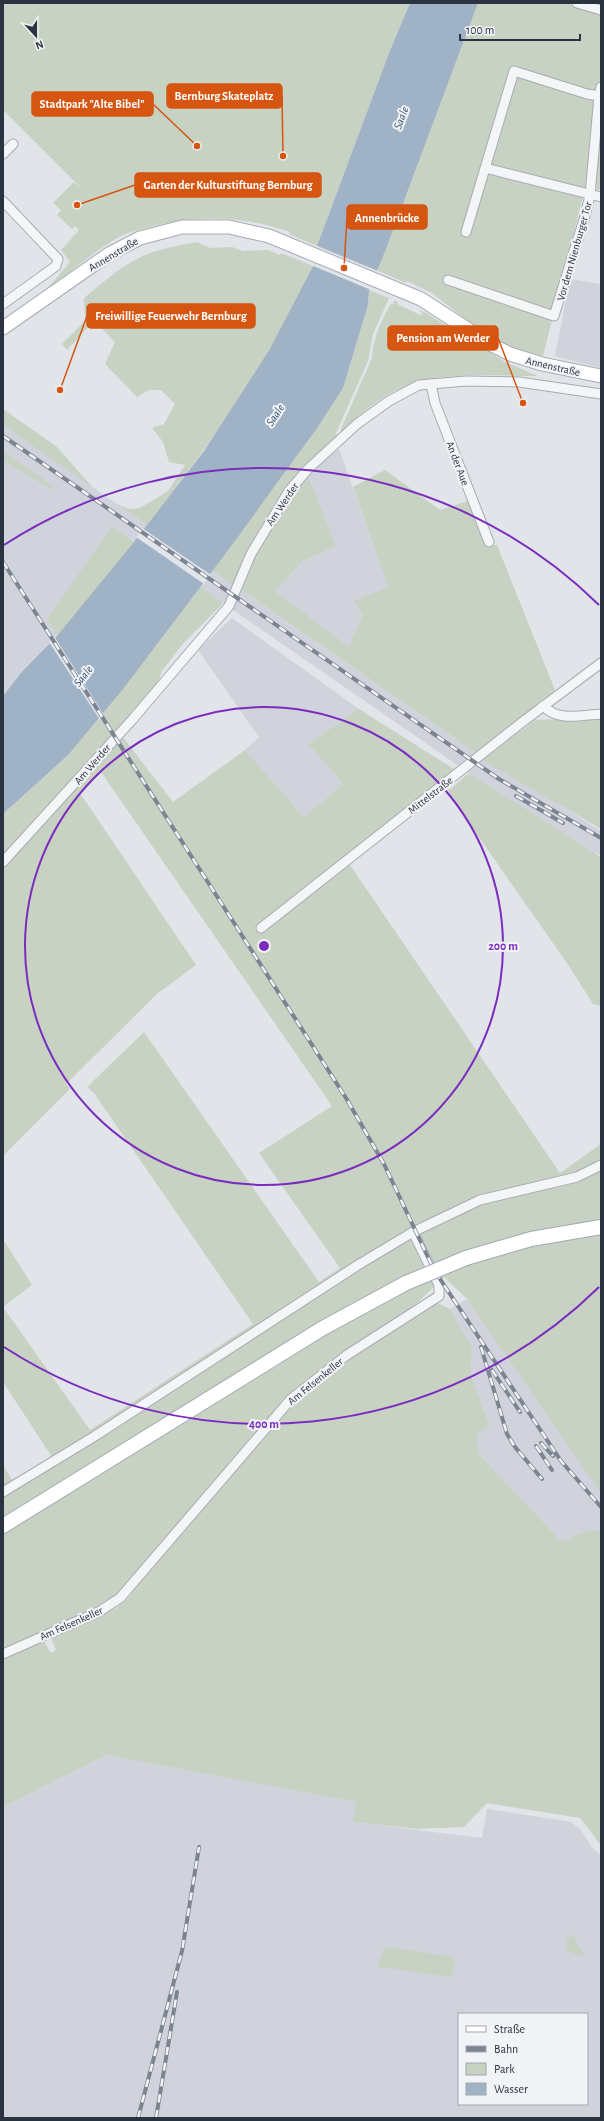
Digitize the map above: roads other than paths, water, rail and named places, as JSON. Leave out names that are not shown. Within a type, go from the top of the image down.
[{"type":"main road","name":"Annenstraße","points":[[3,328],[109,254],[140,238],[153,233],[182,228],[216,226],[258,232],[430,303],[492,345],[510,354],[542,364],[601,376]]},
{"type":"main road","points":[[3,1526],[323,1328],[406,1283],[466,1258],[531,1239],[601,1227]]},
{"type":"street","points":[[577,3],[601,10]]},
{"type":"street","points":[[466,232],[514,71],[599,96]]},
{"type":"street","name":"Vor dem Nienburger Tor","points":[[448,280],[554,316],[586,216],[590,195],[601,87]]},
{"type":"street","points":[[3,154],[13,144]]},
{"type":"street","name":"Vor dem Nienburger Tor","points":[[485,168],[601,197]]},
{"type":"street","points":[[3,201],[57,256],[58,259],[56,266],[3,304]]},
{"type":"street","name":"Am Werder","points":[[3,862],[64,796],[229,606],[251,554],[289,491],[308,469],[374,410],[419,385],[466,381],[519,382],[601,394]]},
{"type":"street","name":"An der Aue","points":[[431,384],[435,403],[489,542]]},
{"type":"street","name":"Mittelstraße","points":[[261,928],[543,706],[601,663]]},
{"type":"street","points":[[543,706],[553,714],[562,716],[601,714]]},
{"type":"street","points":[[3,1492],[95,1436],[358,1265],[413,1232],[480,1200],[577,1177],[601,1165]]},
{"type":"street","name":"Am Felsenkeller","points":[[3,1654],[100,1611],[120,1598],[291,1399],[347,1355],[439,1296],[439,1286],[413,1232]]},
{"type":"water","name":"Saale","points":[[410,3],[478,3],[386,249],[369,290],[368,305],[343,388],[317,428],[232,545],[123,689],[68,755],[3,814],[3,696],[21,673],[57,636],[134,542],[204,451],[270,349],[313,266],[317,246],[389,53]]},
{"type":"railway","points":[[3,436],[499,779],[601,838]]},
{"type":"railway","points":[[3,562],[346,1098],[384,1164],[434,1270],[561,1461],[601,1507]]},
{"type":"railway","points":[[516,796],[563,823]]},
{"type":"railway","points":[[481,1347],[507,1434],[515,1447],[542,1479]]},
{"type":"railway","points":[[492,1370],[520,1412]]},
{"type":"railway","points":[[541,1443],[553,1456]]},
{"type":"railway","points":[[536,1446],[552,1470]]},
{"type":"railway","points":[[138,2118],[182,1951],[199,1847]]},
{"type":"railway","points":[[156,2118],[177,1992]]},
{"type":"place","name":"Stadtpark \"Alte Bibel\"","points":[[197,146]]},
{"type":"place","name":"Bernburg Skateplatz","points":[[283,156]]},
{"type":"place","name":"Garten der Kulturstiftung Bernburg","points":[[77,205]]},
{"type":"place","name":"Annenbrücke","points":[[344,268]]},
{"type":"place","name":"Freiwillige Feuerwehr Bernburg","points":[[60,390]]},
{"type":"place","name":"Pension am Werder","points":[[523,403]]}]
